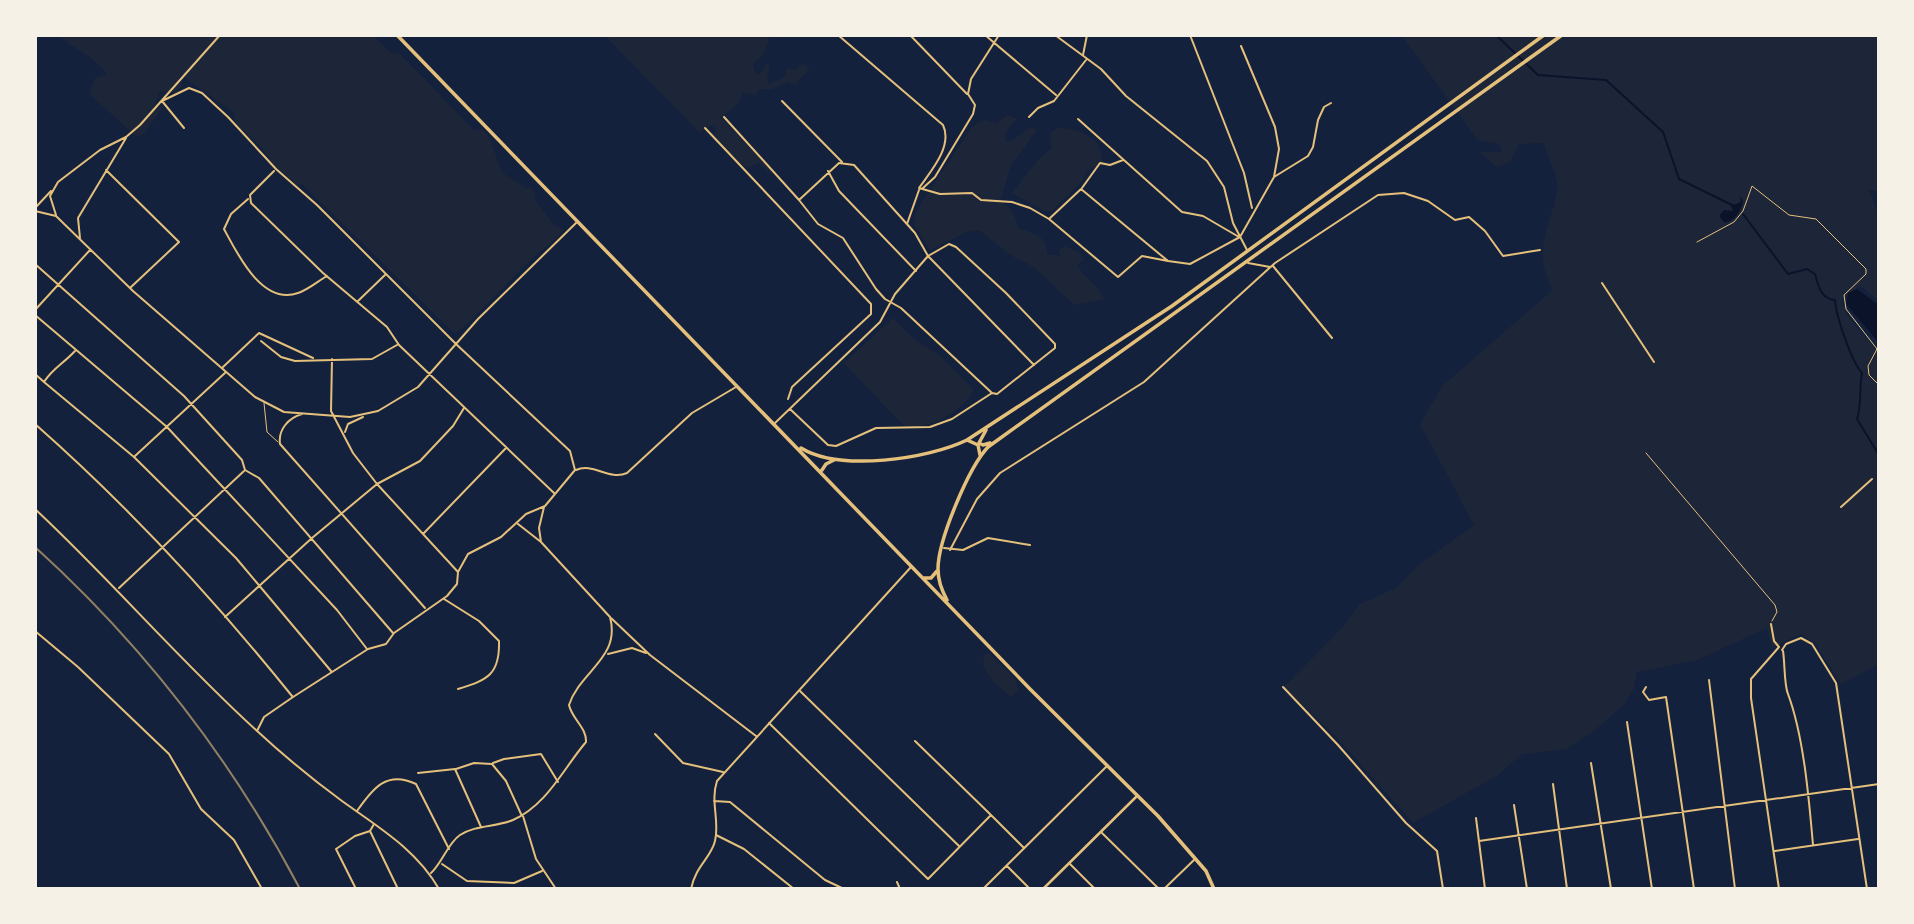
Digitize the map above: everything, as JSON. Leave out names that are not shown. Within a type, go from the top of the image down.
[{"type":"highway","points":[[397,35],[1138,796],[1196,858],[1214,889]]},
{"type":"highway","points":[[796,445],[814,455],[836,460],[930,455],[967,440],[1172,306],[1544,35]]},
{"type":"highway","points":[[922,577],[931,578],[938,568],[943,548],[979,457],[999,438],[1405,150],[1562,35]]},
{"type":"highway","points":[[990,426],[980,438],[980,444],[999,438]]},
{"type":"highway","points":[[967,440],[978,445],[979,457]]},
{"type":"highway","points":[[822,472],[826,464],[836,460]]},
{"type":"highway","points":[[938,568],[941,585],[950,605]]},
{"type":"street","points":[[80,239],[78,218],[126,137],[220,35]]},
{"type":"street","points":[[838,35],[943,125],[947,133],[939,159],[919,188],[907,225]]},
{"type":"street","points":[[910,35],[968,94],[975,105],[973,114],[935,177],[926,188],[919,188]]},
{"type":"street","points":[[985,35],[1056,95]]},
{"type":"street","points":[[968,94],[971,79],[999,35]]},
{"type":"street","points":[[1055,35],[1207,161],[1224,187],[1233,223],[1247,251]]},
{"type":"street","points":[[1083,56],[1087,35]]},
{"type":"street","points":[[1190,35],[1244,173],[1252,211]]},
{"type":"street","points":[[919,188],[940,194],[972,193],[981,200],[1012,202],[1049,219],[1118,277],[1142,256],[1190,264],[1240,237],[1252,211],[1274,177],[1279,149],[1275,127],[1241,46]]},
{"type":"street","points":[[1029,117],[1038,108],[1054,101],[1056,95],[1087,59]]},
{"type":"street","points":[[162,101],[189,88],[202,93],[276,169],[570,451],[575,470]]},
{"type":"street","points":[[162,101],[184,128]]},
{"type":"street","points":[[782,102],[843,163],[854,165],[907,225],[928,256],[1034,365]]},
{"type":"street","points":[[1274,177],[1308,156],[1313,147],[1318,120],[1324,107],[1331,103]]},
{"type":"street","points":[[724,117],[818,224],[843,238],[885,299],[892,301],[992,393]]},
{"type":"street","points":[[1078,119],[1182,212],[1203,216],[1240,237]]},
{"type":"street","points":[[705,128],[871,304],[871,314],[792,387],[788,400]]},
{"type":"street","points":[[56,216],[35,210],[52,189],[89,157],[126,137]]},
{"type":"street","points":[[1049,219],[1093,176],[1100,163],[1110,165],[1123,160]]},
{"type":"street","points":[[799,200],[828,171],[843,163]]},
{"type":"street","points":[[276,169],[249,199],[230,214],[224,229],[240,259],[261,284],[282,296],[298,293],[327,276]]},
{"type":"street","points":[[106,170],[179,242],[130,288]]},
{"type":"street","points":[[828,171],[839,191],[917,272]]},
{"type":"street","points":[[52,189],[50,203],[56,216],[130,288],[264,403],[284,412],[365,416]]},
{"type":"street","points":[[1081,189],[1168,261]]},
{"type":"street","points":[[950,551],[977,499],[1000,472],[1144,382],[1272,266],[1378,195],[1404,193],[1428,201],[1455,220],[1469,217],[1503,256],[1540,250]]},
{"type":"street","points":[[249,199],[327,276],[387,327],[399,345],[555,494]]},
{"type":"street","points":[[345,433],[348,424],[400,400],[430,374],[498,298],[578,222]]},
{"type":"street","points":[[774,423],[880,322],[892,301],[928,256],[949,243],[1047,334],[1055,348],[997,394],[992,393],[952,419],[930,427],[876,428],[835,446],[828,445],[790,408]]},
{"type":"street","points":[[35,310],[90,250]]},
{"type":"street","points":[[1247,262],[1272,266],[1332,338]]},
{"type":"street","points":[[35,264],[192,404],[242,460],[245,470],[259,478],[394,633]]},
{"type":"street","points":[[357,302],[386,274]]},
{"type":"street","points":[[1602,283],[1654,362]]},
{"type":"street","points":[[35,315],[167,427],[337,610],[368,649]]},
{"type":"street","points":[[222,368],[259,333],[314,359]]},
{"type":"street","points":[[261,341],[281,357],[302,360],[372,359],[399,345]]},
{"type":"street","points":[[44,382],[52,370],[62,365],[75,351]]},
{"type":"street","points":[[302,360],[303,355]]},
{"type":"street","points":[[332,359],[331,411],[345,433],[353,453],[377,484],[458,572]]},
{"type":"street","points":[[134,457],[227,371]]},
{"type":"street","points":[[35,374],[134,457],[261,584],[332,671]]},
{"type":"street","points":[[257,732],[264,717],[368,649],[386,644],[394,633],[443,598],[457,584],[458,572],[475,548],[494,541],[516,523],[545,506],[575,470],[587,467],[614,476],[627,473],[692,413],[738,386]]},
{"type":"street","points":[[225,617],[312,538],[377,484],[420,461],[453,426],[464,407]]},
{"type":"street","points":[[303,413],[296,415],[283,428],[279,435],[280,444],[426,608]]},
{"type":"street","points":[[35,424],[116,498],[225,617],[293,697]]},
{"type":"street","points":[[423,534],[506,447]]},
{"type":"street","points":[[118,588],[122,588],[195,519],[223,487],[245,470]]},
{"type":"street","points":[[1841,507],[1872,479]]},
{"type":"street","points":[[541,542],[539,528],[545,506]]},
{"type":"street","points":[[35,509],[118,588],[257,732],[400,843],[430,874],[439,889]]},
{"type":"street","points":[[516,523],[541,542],[610,617],[650,655],[757,737]]},
{"type":"street","points":[[530,532],[539,528]]},
{"type":"street","points":[[943,548],[950,551],[963,550],[988,538],[1030,545]]},
{"type":"street","points":[[691,889],[697,868],[715,844],[713,801],[717,781],[912,566]]},
{"type":"street","points":[[443,598],[480,621],[499,641],[499,662],[488,678],[458,689]]},
{"type":"street","points":[[606,656],[612,634],[610,617]]},
{"type":"street","points":[[1771,624],[1773,641],[1782,650],[1787,693],[1793,701],[1813,845]]},
{"type":"street","points":[[35,631],[78,667],[169,754],[201,809],[234,840],[262,889]]},
{"type":"street","points":[[1782,650],[1786,644],[1801,638],[1812,644],[1836,683],[1867,889]]},
{"type":"street","points":[[1779,647],[1751,679],[1764,800],[1779,889]]},
{"type":"street","points":[[430,874],[441,864],[461,834],[522,815],[558,782],[572,756],[587,738],[573,717],[570,701],[606,656],[615,650],[632,648],[650,655]]},
{"type":"street","points":[[1709,680],[1735,889]]},
{"type":"street","points":[[1283,687],[1406,823],[1437,851],[1443,889]]},
{"type":"street","points":[[1646,687],[1643,692],[1649,700],[1666,697],[1694,889]]},
{"type":"street","points":[[799,690],[960,847]]},
{"type":"street","points":[[1628,722],[1652,889]]},
{"type":"street","points":[[769,723],[928,879],[991,815]]},
{"type":"street","points":[[655,734],[683,763],[724,772]]},
{"type":"street","points":[[915,741],[1024,848]]},
{"type":"street","points":[[418,773],[455,769],[474,763],[492,764],[504,759],[541,754],[558,782]]},
{"type":"street","points":[[1591,763],[1611,889]]},
{"type":"street","points":[[492,764],[506,781],[522,815],[542,871],[556,889]]},
{"type":"street","points":[[983,889],[1107,766]]},
{"type":"street","points":[[455,769],[482,828]]},
{"type":"street","points":[[357,811],[379,783],[397,777],[407,779],[416,784],[449,850]]},
{"type":"street","points":[[1553,784],[1567,889]]},
{"type":"street","points":[[1479,841],[1879,784]]},
{"type":"street","points":[[1043,889],[1138,796]]},
{"type":"street","points":[[713,801],[730,802],[825,880],[844,889]]},
{"type":"street","points":[[1514,805],[1527,889]]},
{"type":"street","points":[[1476,818],[1485,889]]},
{"type":"street","points":[[356,889],[336,849],[370,831],[374,824]]},
{"type":"street","points":[[370,831],[398,889]]},
{"type":"street","points":[[1101,832],[1159,889]]},
{"type":"street","points":[[716,835],[744,849],[794,889]]},
{"type":"street","points":[[1774,852],[1858,839]]},
{"type":"street","points":[[1164,889],[1196,858]]},
{"type":"street","points":[[1069,863],[1095,889]]},
{"type":"street","points":[[441,864],[467,881],[514,883],[542,871]]},
{"type":"street","points":[[1006,866],[1030,889]]},
{"type":"street","points":[[897,882],[900,889]]},
{"type":"lane","points":[[1696,242],[1734,222],[1744,211],[1752,186],[1789,215],[1816,219],[1866,269],[1866,274],[1844,295],[1846,309],[1878,349],[1868,366],[1868,375],[1879,385]]},
{"type":"lane","points":[[264,403],[267,432],[280,444]]},
{"type":"lane","points":[[1646,453],[1775,605],[1777,612],[1771,624]]},
{"type":"shaded area","points":[[58,35],[373,35],[391,53],[400,54],[474,130],[483,130],[487,134],[503,171],[526,189],[531,187],[536,195],[534,199],[554,225],[564,230],[455,334],[302,184],[297,185],[273,164],[261,147],[236,124],[233,112],[181,75],[178,80],[183,85],[176,93],[160,91],[153,109],[163,107],[145,133],[137,137],[89,94],[95,78],[107,75],[103,69]]},
{"type":"shaded area","points":[[604,35],[770,35],[765,52],[753,64],[755,72],[759,74],[767,63],[770,66],[767,77],[769,85],[785,76],[786,69],[795,70],[802,64],[810,68],[795,85],[788,82],[772,89],[760,89],[755,95],[742,93],[739,103],[721,118],[771,169],[768,172],[759,163],[747,168],[738,163],[714,136],[716,129],[711,125],[700,133]]},
{"type":"shaded area","points":[[1401,35],[1879,35],[1879,191],[1868,190],[1878,215],[1880,229],[1879,301],[1860,286],[1842,300],[1851,321],[1876,350],[1879,349],[1879,664],[1841,684],[1815,643],[1801,634],[1772,648],[1767,628],[1697,660],[1637,672],[1634,688],[1625,704],[1594,731],[1567,749],[1522,754],[1498,775],[1413,823],[1340,741],[1284,687],[1342,628],[1360,604],[1396,588],[1416,567],[1474,525],[1420,424],[1443,385],[1553,290],[1543,263],[1543,251],[1557,185],[1544,143],[1519,144],[1510,162],[1496,167],[1480,152],[1502,152],[1499,144],[1478,140]]},
{"type":"shaded area","points":[[1007,115],[1017,119],[1005,133],[1005,141],[1010,142],[1032,126],[1036,131],[1010,167],[1001,200],[1014,213],[1018,228],[1042,239],[1047,254],[1060,256],[1059,251],[1064,246],[1081,253],[1083,261],[1077,264],[1104,299],[1074,305],[1034,267],[1012,256],[979,230],[967,232],[930,250],[914,225],[916,211],[972,127],[984,120],[996,123]]},
{"type":"shaded area","points":[[1057,128],[1081,132],[1094,140],[1102,154],[1102,163],[1085,172],[1083,180],[1052,211],[1046,212],[1012,193],[1038,160],[1052,148],[1050,133]]},
{"type":"shaded area","points":[[1740,196],[1743,201],[1739,212],[1731,221],[1724,222],[1719,216],[1724,210],[1733,211],[1731,206],[1741,202]]},
{"type":"shaded area","points":[[1857,289],[1879,305],[1879,343],[1846,304],[1848,293]]},
{"type":"shaded area","points":[[893,318],[913,338],[939,355],[974,390],[961,406],[944,418],[924,425],[903,425],[844,363]]},
{"type":"shaded area","points":[[989,653],[1016,680],[1018,692],[1011,697],[987,673],[983,662],[984,655]]},
{"type":"waterway","points":[[1496,35],[1538,75],[1606,80],[1663,132],[1679,179],[1734,206]]},
{"type":"waterway","points":[[1743,214],[1788,274],[1807,269],[1815,274],[1823,294],[1835,300],[1845,339],[1862,373],[1857,419],[1879,455]]},
{"type":"railway","points":[[35,547],[112,623],[182,706],[245,795],[300,889]]}]
